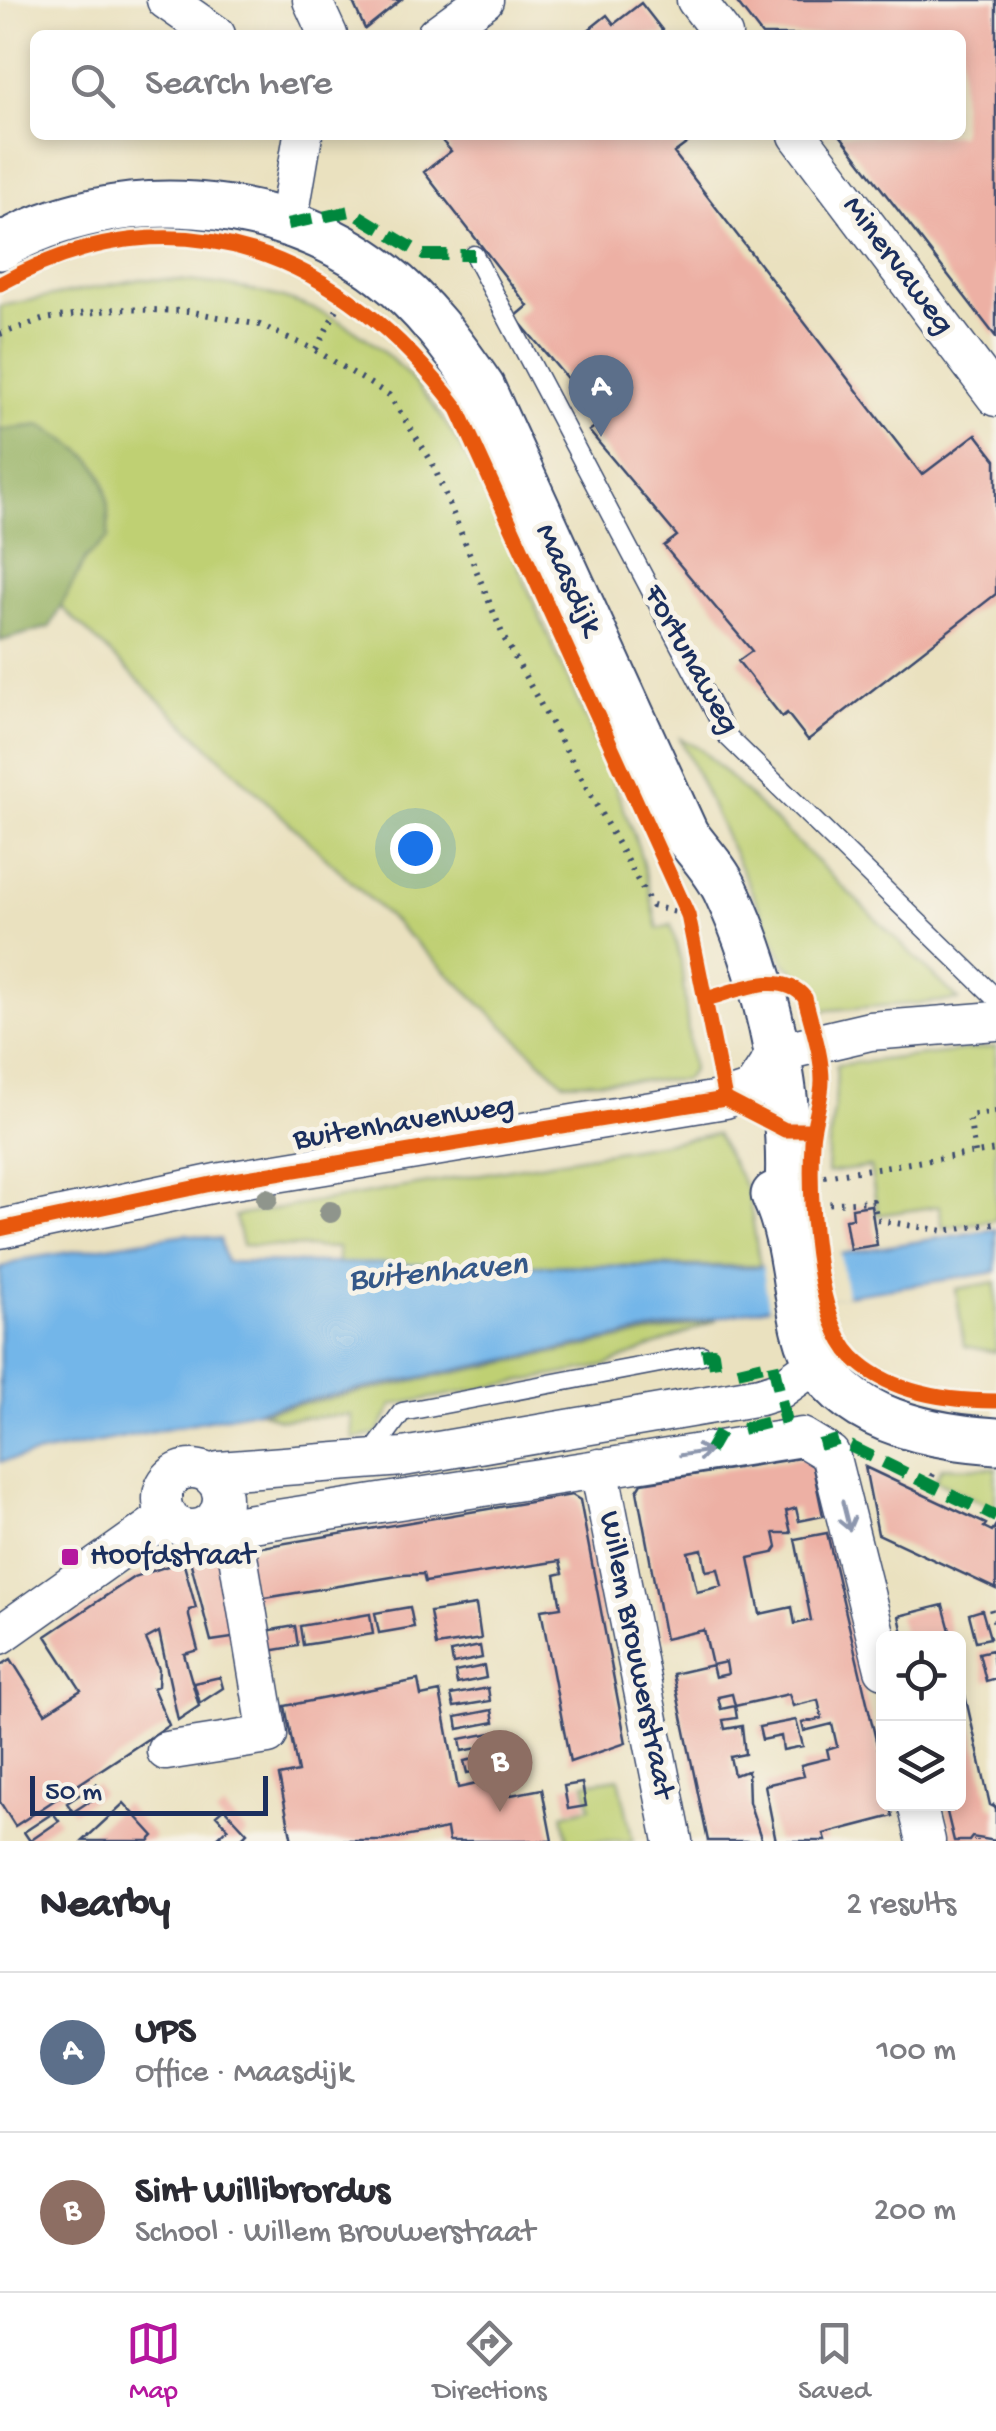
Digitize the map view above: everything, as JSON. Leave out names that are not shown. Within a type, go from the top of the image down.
[{"type":"street","points":[[166,0],[209,30]]},
{"type":"street","points":[[312,0],[326,30]]},
{"type":"street","points":[[443,30],[484,0]]},
{"type":"street","points":[[696,0],[719,30]]},
{"type":"street","points":[[288,224],[302,140]]},
{"type":"street","name":"Minervaweg","points":[[802,140],[996,397]]},
{"type":"street","name":"Maasdijk","points":[[0,247],[60,222],[130,206],[181,203],[288,224],[382,273],[447,337],[482,388],[686,834],[725,888],[761,985],[764,1072],[791,1179],[798,1234],[800,1304],[818,1363]]},
{"type":"street","name":"Buitenhavenweg","points":[[0,1229],[216,1183],[725,1099],[764,1072],[870,1032],[996,1021]]},
{"type":"street","points":[[166,1751],[268,1736],[221,1506],[219,1471],[367,1460],[760,1396],[779,1390],[818,1363],[852,1403],[948,1438],[996,1442]]},
{"type":"street","points":[[221,1506],[186,1469],[170,1479],[162,1497],[168,1516],[192,1528],[221,1506],[599,1468],[802,1437],[830,1454],[876,1637]]},
{"type":"street","name":"Willem Brouwerstraat","points":[[599,1468],[673,1841]]},
{"type":"street","points":[[0,1635],[168,1516]]},
{"type":"street","points":[[919,1811],[926,1841]]},
{"type":"lane","name":"Fortunaweg","points":[[474,256],[728,737],[996,998]]},
{"type":"lane","points":[[367,1460],[402,1412],[702,1355]]},
{"type":"path","points":[[316,350],[346,294]]},
{"type":"path","points":[[0,334],[45,319],[116,310],[188,311],[260,325],[316,350],[389,395],[432,462],[504,638],[652,906],[690,923]]},
{"type":"path","points":[[681,898],[690,923]]},
{"type":"path","points":[[975,1153],[969,1116],[996,1112]]},
{"type":"path","points":[[798,1234],[810,1170],[996,1150]]},
{"type":"path","points":[[832,1202],[873,1201],[877,1220],[944,1232],[996,1224]]},
{"type":"path","points":[[928,1486],[935,1470]]},
{"type":"path","points":[[996,1612],[991,1609],[996,1627]]},
{"type":"green space","points":[[141,279],[258,291],[315,309],[366,338],[399,366],[453,434],[494,511],[616,788],[640,852],[658,929],[671,925],[681,961],[692,1071],[684,1080],[563,1082],[60,606],[86,558],[108,538],[41,425],[0,430],[0,306]]},
{"type":"green space","points":[[41,425],[77,447],[97,468],[107,495],[108,538],[86,558],[50,627],[0,641],[0,430]]},
{"type":"green space","points":[[680,738],[702,750],[959,1000],[817,1011],[804,980],[785,963]]},
{"type":"green space","points":[[996,1047],[996,1220],[943,1228],[939,1206],[878,1215],[870,1167],[827,1173],[836,1065]]},
{"type":"green space","points":[[716,1134],[748,1192],[760,1266],[338,1264],[338,1248],[242,1245],[235,1216]]},
{"type":"green space","points":[[996,1282],[996,1352],[964,1346],[956,1289]]},
{"type":"green space","points":[[717,1320],[605,1366],[393,1405],[377,1434],[353,1439],[351,1415],[278,1419],[262,1412]]},
{"type":"green space","points":[[942,1467],[996,1468],[995,1509],[935,1480]]},
{"type":"green space","points":[[619,1778],[633,1841],[568,1841],[563,1814],[590,1807],[585,1783]]},
{"type":"water","name":"Buitenhaven","points":[[996,1229],[996,1272],[768,1307],[0,1462],[0,1268],[25,1259],[186,1234],[220,1239],[226,1262],[753,1268]]},
{"type":"pier","points":[[840,1252],[847,1296],[769,1308],[762,1264]]},
{"type":"building","points":[[352,0],[401,0],[365,29]]},
{"type":"building","points":[[735,0],[996,0],[996,337],[844,140],[966,140],[966,30],[758,30]]},
{"type":"building","points":[[641,3],[662,30],[588,30],[607,15],[614,24]]},
{"type":"building","points":[[691,140],[674,153],[922,475],[976,434],[996,460],[996,594],[808,740],[787,713],[782,717],[738,661],[752,651],[664,546],[677,536],[589,431],[603,421],[515,317],[528,306],[424,172],[451,151],[443,142]]},
{"type":"building","points":[[871,1205],[877,1245],[850,1249],[845,1219],[853,1218],[852,1208]]},
{"type":"building","points":[[806,1457],[812,1463],[823,1516],[799,1521],[796,1508],[786,1511],[791,1533],[774,1533],[777,1547],[773,1553],[749,1558],[760,1614],[792,1607],[795,1624],[811,1620],[795,1539],[827,1533],[876,1740],[876,1811],[892,1811],[893,1816],[824,1834],[826,1841],[776,1841],[765,1785],[804,1776],[801,1765],[829,1758],[827,1749],[837,1746],[832,1724],[804,1731],[802,1723],[822,1718],[818,1700],[793,1706],[789,1694],[735,1706],[737,1718],[723,1720],[725,1729],[742,1726],[745,1754],[730,1757],[734,1775],[748,1771],[749,1802],[762,1841],[708,1841],[673,1674],[712,1665],[704,1630],[665,1639],[637,1491],[642,1483]],"holes":[[[702,1549],[706,1571],[718,1569],[722,1586],[697,1592],[688,1552]],[[726,1662],[728,1674],[715,1677],[712,1665]],[[732,1694],[735,1706],[721,1709],[718,1697]]]},
{"type":"building","points":[[865,1467],[986,1524],[984,1527],[992,1531],[996,1525],[996,1589],[878,1534]]},
{"type":"building","points":[[572,1495],[580,1500],[626,1743],[570,1762],[541,1610],[561,1607],[555,1575],[563,1573],[560,1561],[425,1582],[423,1574],[404,1575],[253,1600],[244,1550]]},
{"type":"building","points":[[220,1554],[239,1637],[211,1641],[190,1560]]},
{"type":"building","points":[[183,1561],[196,1608],[189,1610],[189,1616],[198,1650],[184,1654],[199,1706],[178,1720],[159,1632],[146,1639],[159,1669],[158,1686],[153,1688],[169,1725],[15,1826],[0,1802],[0,1666],[11,1659],[45,1713],[81,1690],[46,1636],[134,1577]]},
{"type":"building","points":[[476,1605],[481,1639],[436,1646],[430,1612]]},
{"type":"building","points":[[943,1605],[950,1631],[902,1631],[899,1616]]},
{"type":"building","points":[[410,1607],[414,1627],[379,1633],[375,1613]]},
{"type":"building","points":[[982,1610],[990,1638],[976,1641],[969,1614]]},
{"type":"building","points":[[370,1614],[373,1634],[303,1645],[300,1626]]},
{"type":"building","points":[[295,1626],[298,1646],[263,1652],[260,1632]]},
{"type":"building","points":[[480,1646],[482,1658],[453,1664],[451,1652]]},
{"type":"building","points":[[992,1650],[996,1678],[986,1681],[979,1653]]},
{"type":"building","points":[[484,1666],[486,1678],[457,1684],[455,1672]]},
{"type":"building","points":[[220,1677],[223,1688],[200,1703],[194,1683]]},
{"type":"building","points":[[418,1680],[421,1696],[440,1692],[458,1788],[508,1777],[511,1795],[542,1789],[552,1841],[449,1841],[447,1829],[382,1841],[292,1841],[279,1776],[298,1772],[285,1706]]},
{"type":"building","points":[[488,1688],[490,1701],[454,1707],[451,1695]]},
{"type":"building","points":[[966,1699],[990,1805],[996,1808],[996,1841],[972,1837],[969,1841],[954,1841],[947,1811],[966,1811]]},
{"type":"building","points":[[492,1710],[494,1722],[458,1729],[456,1717]]},
{"type":"building","points":[[796,1720],[803,1746],[783,1750],[781,1736],[762,1740],[759,1727]]},
{"type":"building","points":[[497,1732],[499,1744],[462,1751],[460,1739]]},
{"type":"building","points":[[500,1754],[503,1766],[467,1773],[464,1761]]},
{"type":"building","points":[[582,1783],[586,1806],[568,1809],[564,1786]]},
{"type":"building","points":[[96,1784],[102,1793],[73,1812],[67,1803]]},
{"type":"building","points":[[124,1803],[154,1836],[149,1841],[83,1841]]},
{"type":"building","points":[[224,1808],[247,1833],[239,1841],[214,1841],[228,1828],[216,1815]]},
{"type":"building","points":[[53,1813],[59,1821],[30,1841],[24,1832]]},
{"type":"marked path","points":[[288,224],[351,211],[424,255],[474,255]]},
{"type":"marked path","points":[[702,1355],[713,1353],[716,1374]]},
{"type":"marked path","points":[[738,1371],[773,1363],[785,1418],[742,1429]]},
{"type":"marked path","points":[[709,1451],[720,1432]]},
{"type":"marked path","points":[[819,1445],[838,1440]]},
{"type":"marked path","points":[[850,1446],[996,1517]]},
{"type":"cycle path","points":[[0,284],[67,254],[131,240],[194,239],[253,251],[310,275],[363,310],[413,355],[458,409],[688,915],[725,1099]]},
{"type":"cycle path","points":[[706,999],[772,983],[796,989],[805,998],[822,1070],[811,1164],[817,1254],[830,1314],[853,1357],[901,1387],[958,1399],[996,1401]]},
{"type":"cycle path","points":[[0,1229],[216,1183],[725,1099],[785,1130],[812,1130]]},
{"type":"place","name":"UPS","points":[[601,437]]},
{"type":"place","name":"Hoofdstraat","points":[[70,1557]]},
{"type":"place","name":"Sint Willibrordus","points":[[500,1812]]}]
